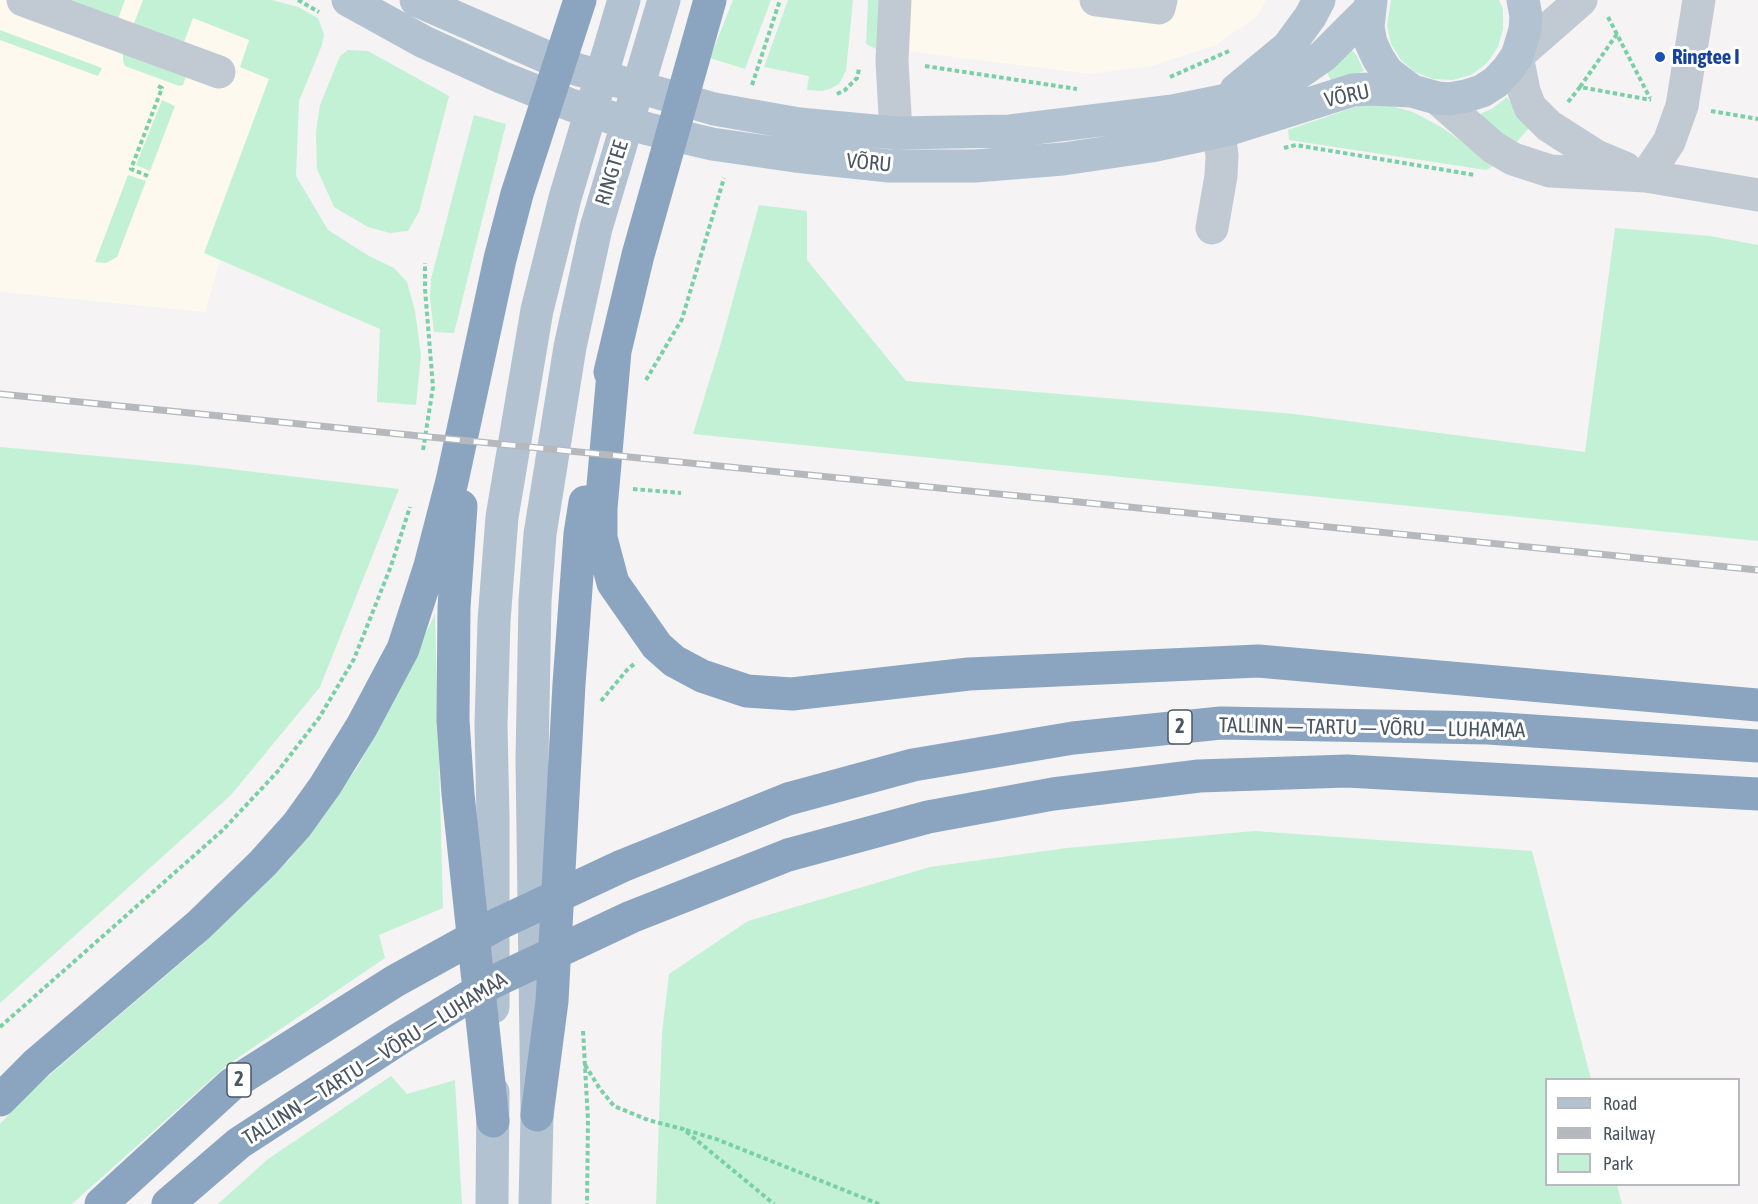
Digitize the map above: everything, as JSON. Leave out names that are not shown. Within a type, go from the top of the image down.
[{"type":"highway","points":[[0,1100],[37,1063],[199,926],[263,863],[297,825],[325,786],[362,726],[403,649],[430,566],[452,481],[482,338],[517,194],[578,4]]},
{"type":"highway","points":[[537,1115],[552,1001],[569,684],[580,534],[595,437],[638,255],[709,9]]},
{"type":"highway","points":[[482,338],[460,512],[453,607],[453,720],[458,794],[493,1121]]},
{"type":"highway","points":[[615,351],[601,508],[601,538],[613,583],[657,646],[675,662],[702,676],[747,691],[792,694],[969,674],[1258,661],[1758,705]]},
{"type":"highway","name":"TALLINN — TARTU — VÕRU — LUHAMAA","points":[[101,1204],[232,1084],[395,981],[498,924],[622,867],[788,799],[913,765],[1084,737],[1221,723],[1488,728],[1758,746]]},
{"type":"highway","name":"TALLINN — TARTU — VÕRU — LUHAMAA","points":[[168,1204],[238,1143],[399,1039],[495,981],[631,917],[788,855],[928,817],[1053,794],[1200,776],[1347,771],[1758,794]]},
{"type":"main road","name":"VÕRU","points":[[348,0],[424,42],[501,77],[593,112],[648,129],[712,144],[889,166],[975,166],[1064,159],[1151,146],[1221,116],[1287,81],[1323,56],[1370,5]]},
{"type":"main road","name":"RINGTEE","points":[[492,1204],[493,817],[491,725],[494,621],[502,517],[537,309],[565,198],[624,0]]},
{"type":"main road","name":"RINGTEE","points":[[535,1204],[537,1115],[532,760],[535,601],[540,534],[570,347],[596,228],[664,0]]},
{"type":"main road","points":[[1221,116],[1288,47],[1310,17],[1319,0]]},
{"type":"main road","points":[[1517,56],[1525,30],[1526,16],[1523,0]]},
{"type":"main road","name":"VÕRU","points":[[427,5],[572,68],[714,109],[799,124],[896,133],[1010,131],[1173,111],[1221,116],[1353,90],[1369,89],[1449,99],[1482,91],[1496,82],[1517,56]]},
{"type":"main road","points":[[1370,5],[1368,27],[1371,43],[1378,58],[1387,72],[1399,83],[1424,95]]},
{"type":"street","points":[[23,0],[219,72]]},
{"type":"street","points":[[895,0],[892,61],[896,133]]},
{"type":"street","points":[[1096,0],[1160,8],[1161,0]]},
{"type":"street","points":[[1646,176],[1669,142],[1682,106],[1699,0]]},
{"type":"street","points":[[1594,7],[1517,56],[1524,91],[1530,107],[1549,126],[1596,156],[1646,176]]},
{"type":"street","points":[[1424,95],[1493,147],[1513,159],[1550,171],[1646,176],[1758,195]]},
{"type":"street","points":[[1212,228],[1221,176],[1221,116]]},
{"type":"path","points":[[1594,7],[1617,34],[1651,100]]},
{"type":"path","points":[[1580,87],[1617,34]]},
{"type":"path","points":[[1161,81],[1238,46]]},
{"type":"path","points":[[829,99],[845,90],[857,78],[864,51],[892,61],[1089,91]]},
{"type":"path","points":[[148,176],[131,169],[162,88],[152,84]]},
{"type":"path","points":[[423,451],[433,387],[425,263]]},
{"type":"path","points":[[623,488],[681,493]]},
{"type":"path","points":[[0,1027],[223,830],[278,771],[319,718],[354,659],[391,566],[410,504]]},
{"type":"path","points":[[585,1064],[600,1089],[614,1106],[648,1120],[716,1139],[879,1204]]},
{"type":"path","points":[[683,1129],[774,1204]]},
{"type":"shaded area","points":[[0,0],[157,0],[283,43],[205,312],[0,292]]},
{"type":"shaded area","points":[[879,0],[1267,0],[1256,17],[1216,45],[1151,66],[1090,74],[913,52],[879,43]]},
{"type":"green space","points":[[66,0],[125,0],[118,19]]},
{"type":"green space","points":[[143,0],[272,0],[298,7],[318,18],[324,34],[322,45],[299,101],[296,176],[328,230],[369,256],[394,268],[407,282],[415,311],[421,355],[416,405],[377,402],[380,329],[204,253],[269,79],[240,67],[249,40],[193,18],[184,42],[179,44],[133,26]]},
{"type":"green space","points":[[733,0],[771,0],[745,69],[710,58]]},
{"type":"green space","points":[[788,0],[853,0],[846,71],[839,84],[830,89],[807,90],[809,76],[764,67]]},
{"type":"green space","points":[[868,0],[882,0],[876,49],[866,44]]},
{"type":"green space","points":[[1391,0],[1499,0],[1503,9],[1503,29],[1498,47],[1487,63],[1471,75],[1453,80],[1433,79],[1415,72],[1401,60],[1391,44],[1387,25]]},
{"type":"green space","points":[[0,30],[102,68],[98,76],[0,40]]},
{"type":"green space","points":[[348,50],[368,51],[449,96],[419,212],[408,231],[390,233],[368,227],[334,207],[317,169],[316,132],[320,105],[340,56]]},
{"type":"green space","points":[[1352,50],[1364,71],[1332,83],[1326,70]]},
{"type":"green space","points":[[123,52],[186,76],[183,85],[179,86],[125,66]]},
{"type":"green space","points":[[1507,97],[1529,128],[1513,146],[1477,119],[1482,113]]},
{"type":"green space","points":[[162,100],[175,106],[150,171],[136,165]]},
{"type":"green space","points":[[1377,102],[1413,112],[1441,127],[1495,165],[1486,170],[1289,140],[1288,130],[1355,107]]},
{"type":"green space","points":[[474,115],[506,124],[454,333],[434,332],[430,298],[431,279]]},
{"type":"green space","points":[[128,175],[146,181],[117,257],[106,263],[95,262]]},
{"type":"green space","points":[[759,205],[807,211],[807,260],[906,381],[1294,414],[1585,452],[1615,228],[1710,236],[1758,245],[1758,541],[693,434]]},
{"type":"green space","points":[[0,447],[196,465],[399,489],[320,687],[231,795],[0,1003]]},
{"type":"green space","points":[[435,614],[443,908],[379,935],[385,958],[226,1066],[72,1204],[0,1204],[0,1124],[33,1089],[197,949],[288,861],[357,768]]},
{"type":"green space","points":[[1254,831],[1532,851],[1591,1078],[1545,1078],[1545,1186],[1617,1186],[1622,1204],[656,1204],[662,1033],[669,974],[748,921],[930,867],[1067,848]]},
{"type":"green space","points":[[391,1076],[407,1094],[455,1080],[462,1204],[218,1204],[268,1159]]},
{"type":"railway","points":[[0,394],[1758,570]]},
{"type":"place","name":"Ringtee I","points":[[1660,57]]}]
